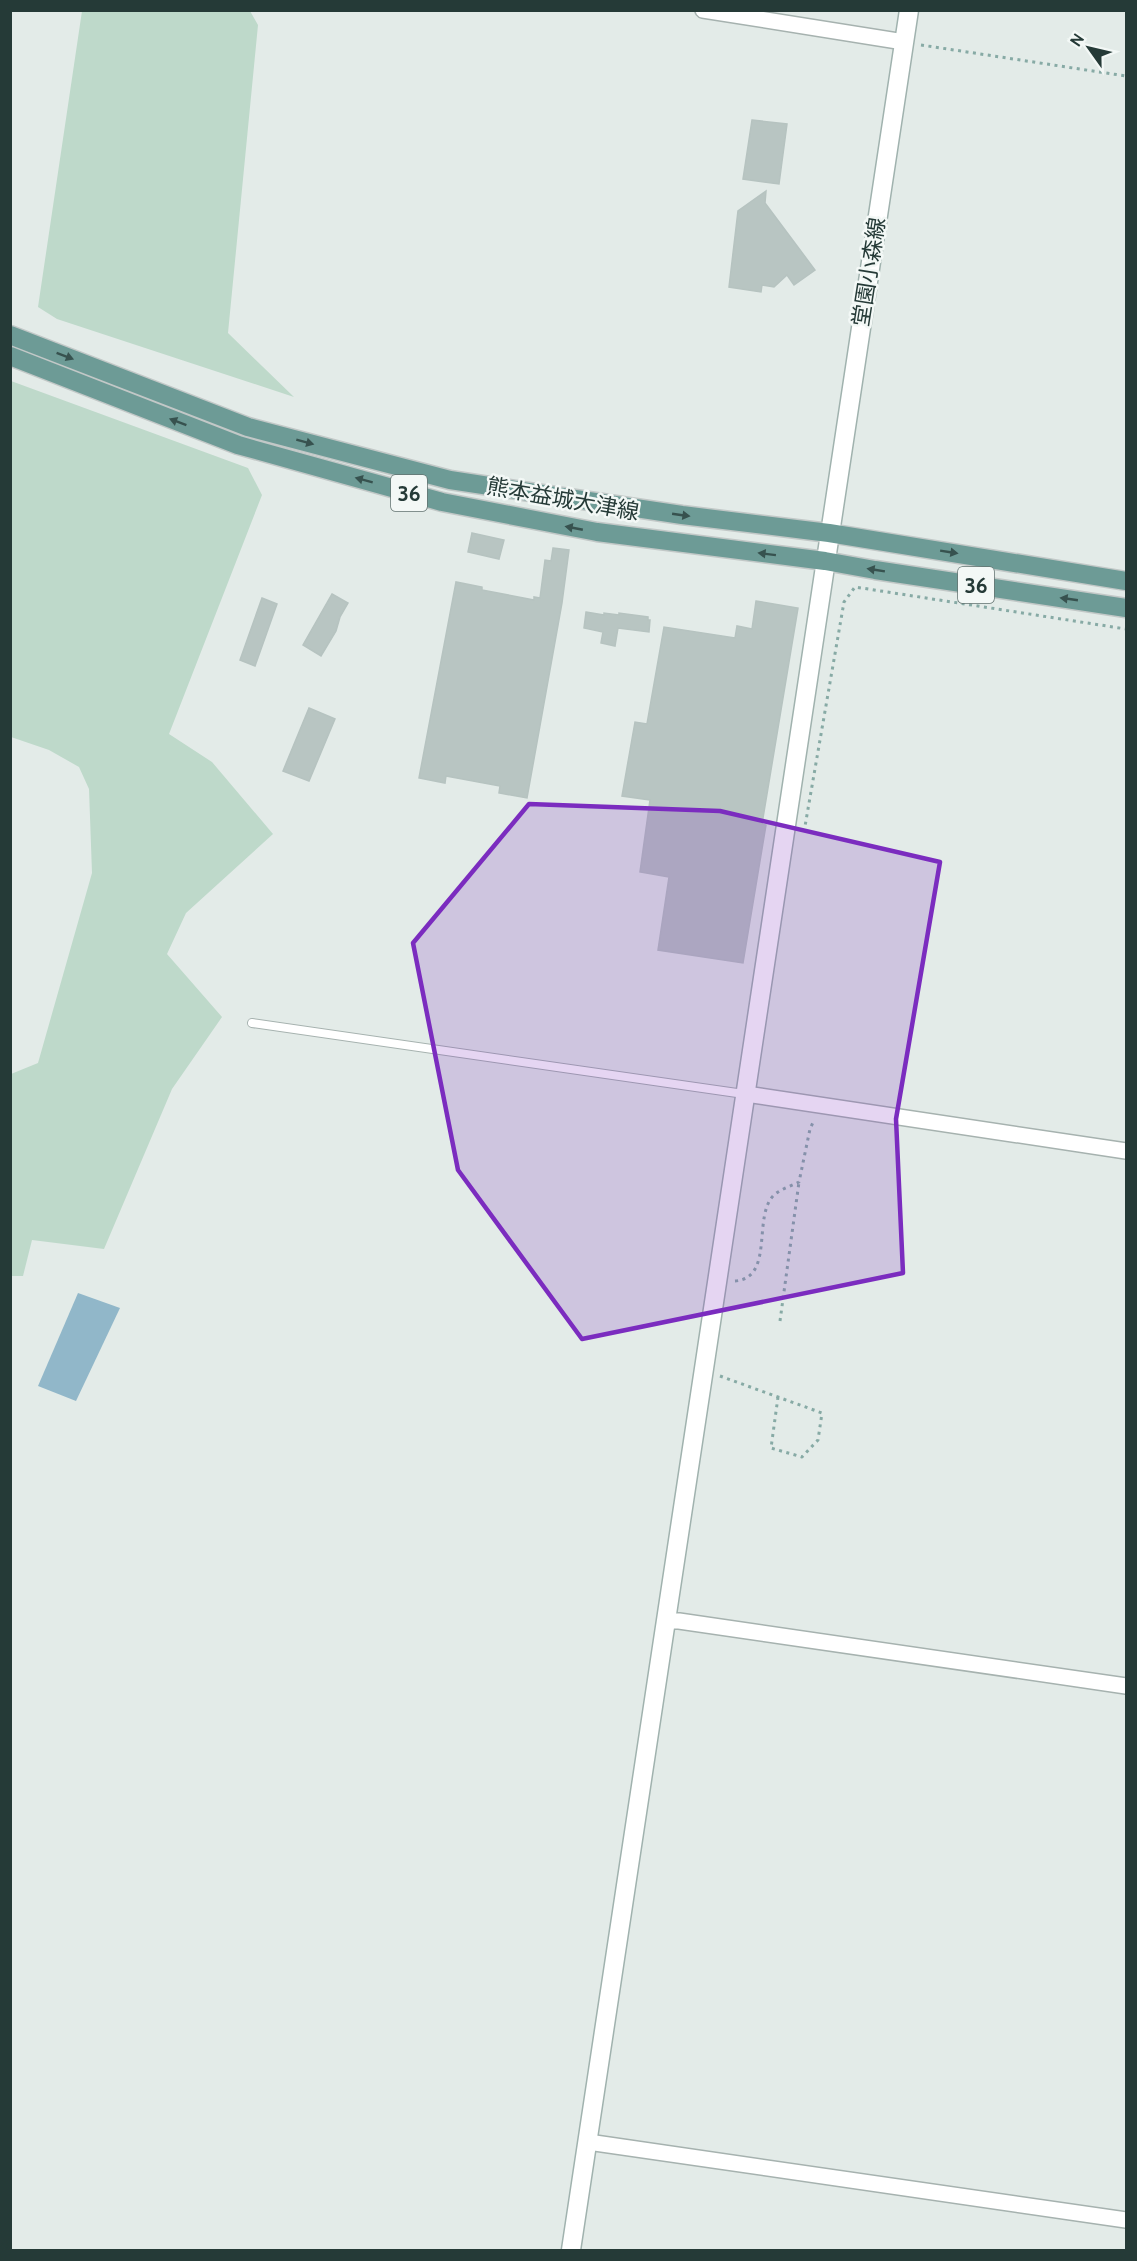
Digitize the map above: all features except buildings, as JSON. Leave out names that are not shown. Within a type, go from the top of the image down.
[{"type":"main road","name":"熊本益城大津線","points":[[10,335],[248,428],[450,480],[682,515],[829,533],[1126,580]]},
{"type":"main road","name":"熊本益城大津線","points":[[10,356],[238,446],[442,502],[597,532],[825,561],[1126,608]]},
{"type":"street","points":[[703,10],[904,42]]},
{"type":"street","name":"堂園小森線","points":[[572,2250],[909,10]]},
{"type":"street","points":[[746,1094],[1126,1151]]},
{"type":"street","points":[[665,1621],[691,1622],[1126,1686]]},
{"type":"street","points":[[588,2142],[1126,2220]]},
{"type":"lane","points":[[252,1023],[746,1094]]},
{"type":"path","points":[[904,42],[1126,76]]},
{"type":"path","points":[[804,837],[844,602],[855,587],[1126,629]]},
{"type":"path","points":[[780,1321],[799,1182],[810,1129],[821,1107]]},
{"type":"path","points":[[735,1270],[733,1281],[744,1281],[752,1274],[758,1261],[767,1207],[773,1196],[799,1182]]},
{"type":"path","points":[[704,1370],[822,1413],[818,1440],[802,1457],[771,1448],[778,1397]]},
{"type":"highlighted area","points":[[529,804],[720,811],[940,862],[896,1119],[903,1273],[582,1339],[458,1170],[413,943]]},
{"type":"green space","points":[[82,11],[250,11],[258,25],[228,333],[294,397],[57,319],[38,307]]},
{"type":"green space","points":[[11,381],[248,468],[262,495],[169,734],[212,762],[273,834],[186,913],[167,954],[222,1017],[172,1089],[104,1249],[32,1240],[23,1276],[11,1276],[11,1074],[38,1063],[92,873],[89,789],[79,767],[49,750],[11,737]]},
{"type":"water","points":[[78,1293],[120,1308],[76,1401],[38,1386]]}]
